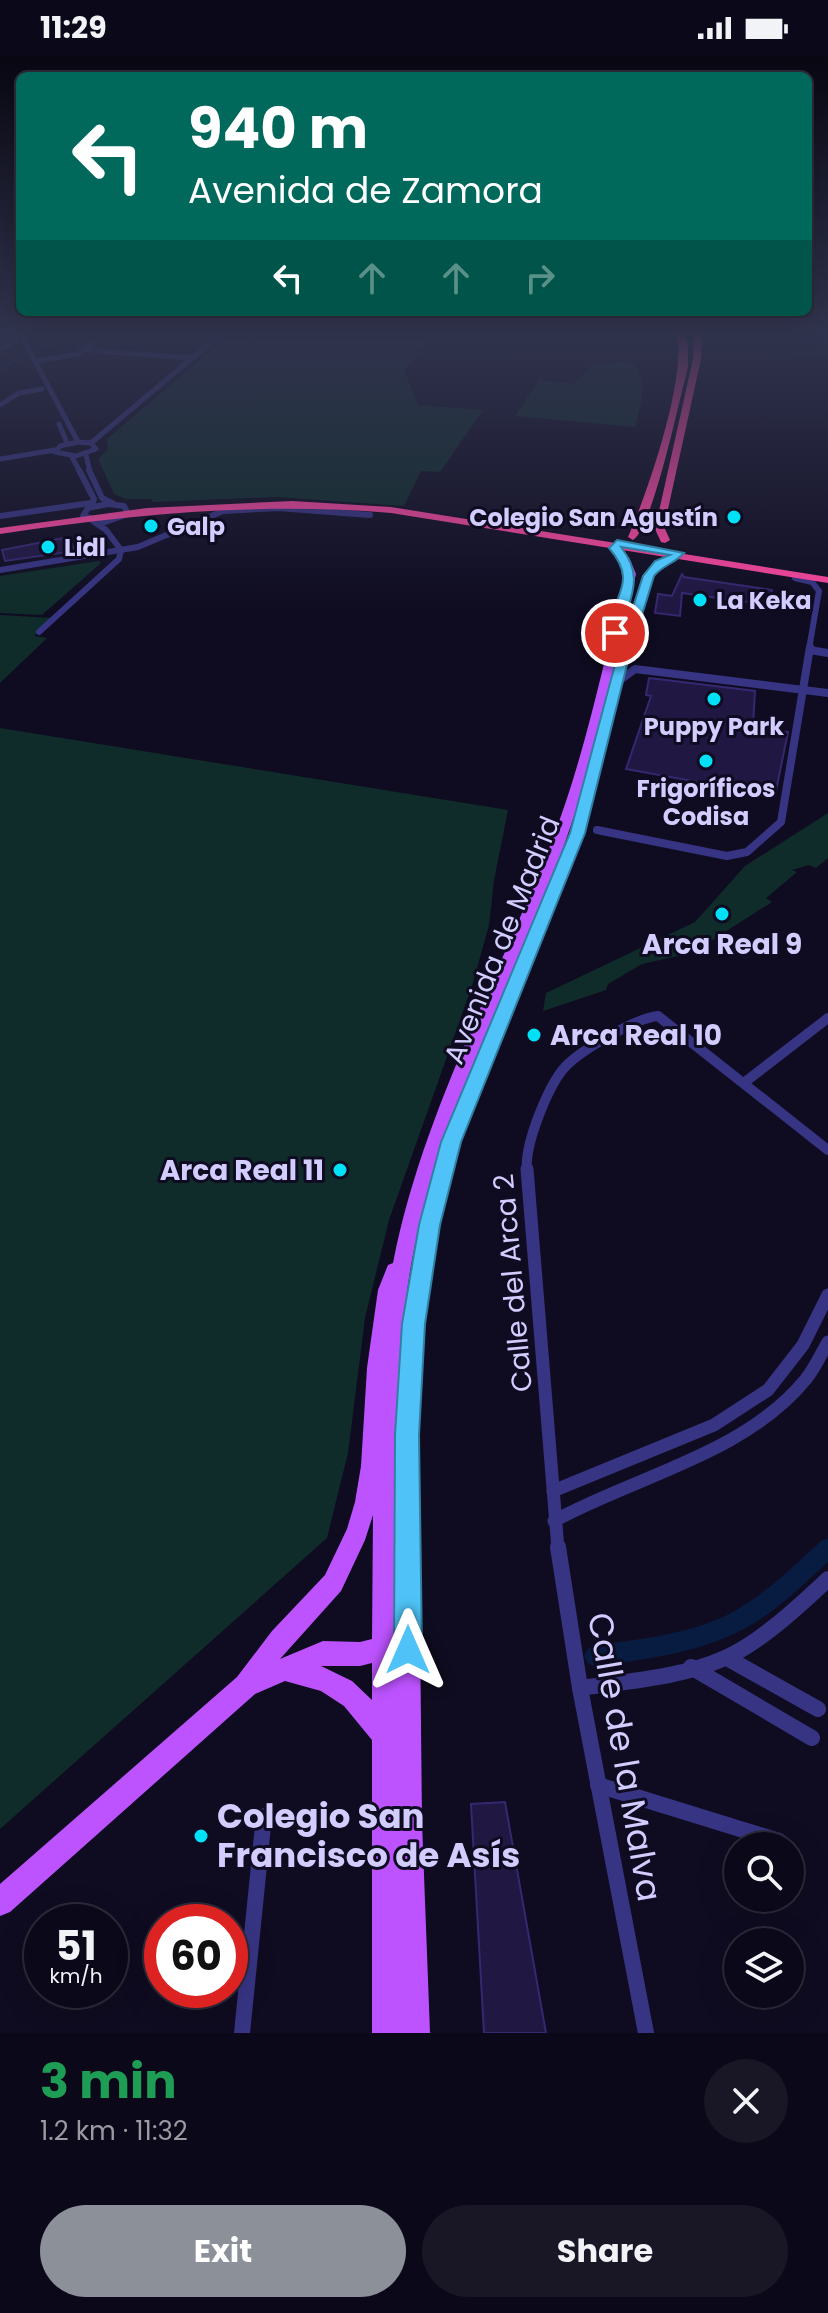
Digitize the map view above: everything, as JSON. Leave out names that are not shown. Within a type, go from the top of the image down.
[{"type":"highway","name":"Avenida de Madrid","points":[[623,547],[647,506],[668,425]]},
{"type":"highway","points":[[673,549],[660,529],[682,425]]},
{"type":"highway","points":[[663,509],[670,503],[682,472],[692,425]]},
{"type":"highway","points":[[0,529],[88,513],[149,507],[229,503],[323,504],[391,510],[623,547],[673,549],[762,571],[828,577]]},
{"type":"highway","points":[[499,526],[588,547],[673,549],[828,577]]},
{"type":"highway","points":[[623,547],[659,563],[673,549]]},
{"type":"main road","name":"Avenida de Madrid","points":[[387,2033],[383,1648],[389,1383],[394,1324],[408,1240],[423,1177],[447,1108],[572,801],[631,574],[623,547]]},
{"type":"main road","name":"Avenida de Madrid","points":[[415,2033],[408,1419],[414,1324],[429,1225],[451,1142],[577,833],[623,657],[648,576],[659,563]]},
{"type":"main road","name":"Avenida de Madrid","points":[[246,1686],[280,1639],[333,1583],[357,1532],[372,1466],[377,1368],[388,1290],[408,1240]]},
{"type":"main road","points":[[0,1902],[246,1686],[323,1653],[360,1654],[383,1648],[408,1624]]},
{"type":"main road","points":[[288,1670],[326,1678],[353,1694],[383,1734]]},
{"type":"street","points":[[59,425],[67,443]]},
{"type":"street","points":[[68,425],[78,442]]},
{"type":"street","points":[[56,452],[67,443],[91,442],[111,425]]},
{"type":"street","points":[[0,459],[56,452],[72,457],[86,455],[96,449],[91,442]]},
{"type":"street","points":[[86,455],[85,461],[102,498],[123,510]]},
{"type":"street","points":[[39,632],[119,559],[121,550],[105,526],[88,513],[72,457]]},
{"type":"street","points":[[0,508],[0,516],[123,510]]},
{"type":"street","points":[[0,570],[108,554],[155,541],[199,517],[228,510],[283,509],[370,515]]},
{"type":"street","points":[[112,534],[123,510]]},
{"type":"street","points":[[597,830],[727,856],[747,852],[781,822],[819,591],[812,582],[762,571]]},
{"type":"street","points":[[816,613],[828,615]]},
{"type":"street","points":[[810,650],[828,653]]},
{"type":"street","points":[[623,657],[635,669],[828,693]]},
{"type":"street","points":[[616,683],[635,669]]},
{"type":"street","name":"Calle del Arca 2","points":[[553,1491],[526,1163],[532,1130],[565,1067],[609,1036],[647,1017],[666,1020],[828,1150]]},
{"type":"street","points":[[745,1082],[828,1018]]},
{"type":"street","points":[[553,1491],[714,1425],[768,1390],[803,1345],[828,1295]]},
{"type":"street","points":[[554,1521],[585,1501],[731,1440],[772,1412],[800,1385],[822,1356],[828,1342]]},
{"type":"street","name":"Calle de la Malva","points":[[553,1491],[554,1521],[580,1688],[646,2033]]},
{"type":"street","points":[[580,1688],[676,1674],[727,1658],[788,1616],[828,1579]]},
{"type":"street","points":[[727,1658],[818,1709]]},
{"type":"street","points":[[691,1667],[812,1738]]},
{"type":"street","points":[[598,1785],[750,1832]]},
{"type":"street","points":[[242,2033],[264,1816]]},
{"type":"green space","points":[[123,425],[472,425],[440,472],[421,471],[404,506],[278,497],[152,502],[152,499],[126,499],[114,494],[98,459],[108,449],[107,439]]},
{"type":"green space","points":[[101,563],[42,615],[0,613],[0,576]]},
{"type":"green space","points":[[0,615],[54,618],[34,636],[47,638],[0,683]]},
{"type":"green space","points":[[0,728],[508,810],[494,880],[489,925],[472,986],[389,1220],[365,1318],[348,1453],[327,1538],[0,1829]]},
{"type":"green space","points":[[828,813],[828,858],[816,868],[809,865],[792,870],[797,872],[766,898],[772,902],[692,953],[642,964],[608,984],[606,990],[543,1011],[546,993],[695,922],[745,866]]},
{"type":"building","name":"Lidl","points":[[69,537],[75,551],[5,561],[2,550]]},
{"type":"building","points":[[682,574],[684,577],[772,590],[769,605],[682,593],[680,616],[655,613],[658,594],[672,596]]},
{"type":"building","name":"Frigoríficos Codisa","points":[[649,678],[755,691],[753,726],[788,732],[775,796],[626,769],[651,696],[646,695]]},
{"type":"building","points":[[505,1802],[546,2033],[484,2033],[471,1804]]},
{"type":"waterway","points":[[595,1656],[681,1642],[714,1632],[743,1618],[769,1600],[828,1548]]},
{"type":"place","name":"Colegio San Agustín","points":[[734,517]]},
{"type":"place","name":"Galp","points":[[151,526]]},
{"type":"place","name":"Lidl","points":[[48,547]]},
{"type":"place","name":"La Keka","points":[[700,600]]},
{"type":"place","name":"Puppy Park","points":[[714,699]]},
{"type":"place","name":"Frigoríficos Codisa","points":[[706,761]]},
{"type":"place","name":"Arca Real 9","points":[[722,914]]},
{"type":"place","name":"Arca Real 10","points":[[534,1035]]},
{"type":"place","name":"Arca Real 11","points":[[340,1170]]},
{"type":"place","name":"Colegio San Francisco de Asís","points":[[201,1836]]},
{"type":"route","points":[[408,1650],[407,1435],[414,1324],[429,1225],[451,1142],[577,833],[623,657],[648,576],[659,563],[670,561],[678,553],[617,543],[617,553],[626,559],[631,574],[615,633]]}]
